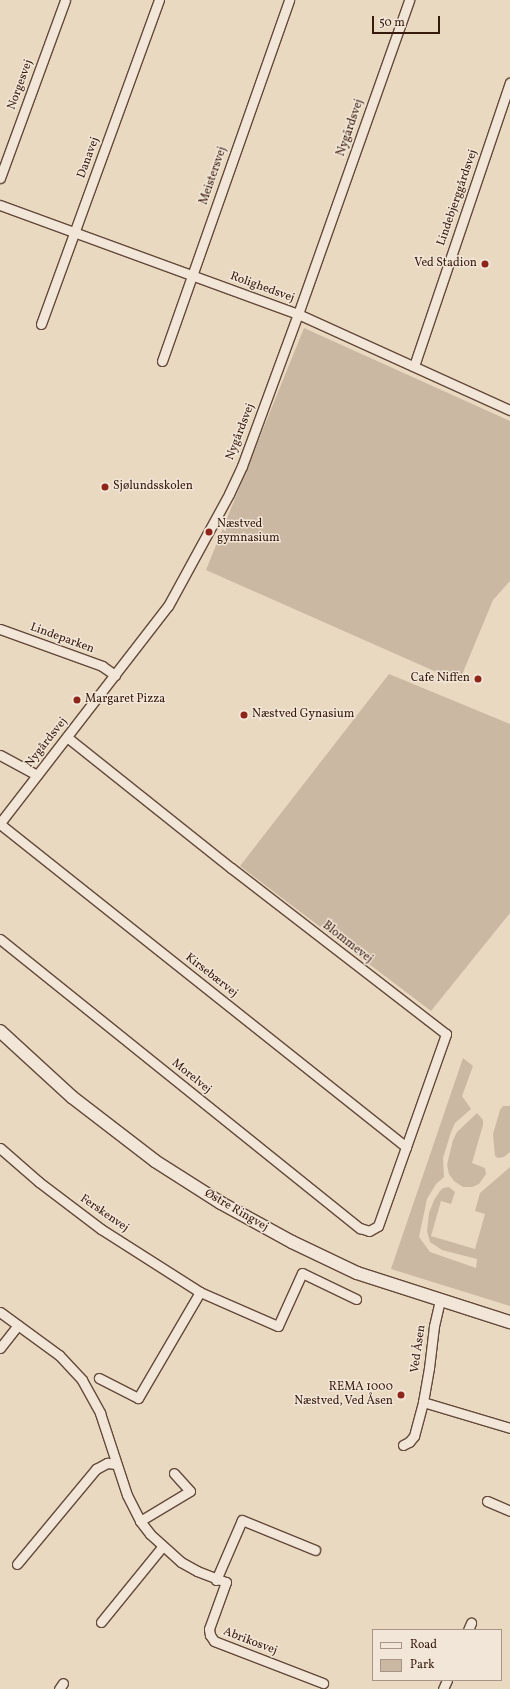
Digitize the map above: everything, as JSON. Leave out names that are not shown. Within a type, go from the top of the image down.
[{"type":"street","name":"Norgesvej","points":[[0,178],[65,0]]},
{"type":"street","name":"Danavej","points":[[41,324],[159,0]]},
{"type":"street","name":"Meistersvej","points":[[162,361],[289,0]]},
{"type":"street","name":"Nygårdsvej","points":[[0,823],[168,606],[229,494],[242,466],[298,314],[409,0]]},
{"type":"street","name":"Lindebjerggårdsvej","points":[[414,366],[510,83]]},
{"type":"street","name":"Rolighedsvej","points":[[0,204],[298,314],[510,410]]},
{"type":"street","name":"Lindeparken","points":[[0,629],[102,666],[115,675]]},
{"type":"street","name":"Blommevej","points":[[67,737],[231,868],[446,1034],[378,1226],[369,1230]]},
{"type":"street","points":[[0,755],[37,775]]},
{"type":"street","name":"Kirsebærvej","points":[[0,823],[406,1146]]},
{"type":"street","name":"Morelvej","points":[[0,939],[360,1228],[369,1230]]},
{"type":"street","name":"Østre Ringvej","points":[[0,1031],[72,1097],[155,1161],[221,1203],[292,1242],[357,1272],[510,1322]]},
{"type":"street","name":"Ferskenvej","points":[[0,1148],[39,1182],[101,1229],[200,1292],[278,1326],[302,1273],[356,1299]]},
{"type":"street","points":[[99,1378],[138,1398],[200,1292]]},
{"type":"street","name":"Ved Åsen","points":[[403,1445],[412,1440],[414,1436],[423,1402],[434,1326],[440,1299]]},
{"type":"street","points":[[0,1312],[59,1355],[82,1380],[100,1413],[127,1495],[140,1520],[162,1547],[181,1562],[216,1580],[242,1520],[315,1550]]},
{"type":"street","points":[[0,1348],[18,1325]]},
{"type":"street","points":[[423,1402],[510,1428]]},
{"type":"street","points":[[17,1564],[96,1469],[107,1464],[116,1464]]},
{"type":"street","points":[[140,1520],[190,1491],[174,1472]]},
{"type":"street","points":[[487,1501],[510,1511]]},
{"type":"street","points":[[101,1622],[162,1547]]},
{"type":"street","name":"Abrikosvej","points":[[216,1580],[226,1582],[209,1629],[214,1641],[323,1683]]},
{"type":"green space","points":[[304,328],[510,421],[510,581],[493,600],[459,682],[206,570]]},
{"type":"green space","points":[[389,674],[510,724],[510,913],[431,1011],[240,866]]},
{"type":"green space","points":[[463,1058],[473,1066],[462,1096],[471,1109],[455,1123],[451,1132],[443,1158],[444,1177],[436,1184],[427,1199],[419,1237],[430,1252],[476,1268],[477,1259],[442,1250],[430,1242],[427,1231],[429,1213],[434,1200],[440,1191],[443,1188],[449,1187],[455,1192],[451,1204],[441,1201],[431,1236],[475,1249],[485,1214],[475,1211],[480,1193],[510,1167],[510,1306],[391,1269]]},
{"type":"green space","points":[[503,1106],[510,1106],[510,1152],[504,1157],[498,1158],[495,1156],[493,1134],[500,1110]]},
{"type":"green space","points":[[477,1113],[483,1120],[483,1125],[472,1163],[485,1168],[486,1174],[479,1184],[472,1187],[463,1187],[454,1181],[449,1174],[447,1165],[453,1140],[457,1132]]},
{"type":"place","name":"Ved Stadion","points":[[485,264]]},
{"type":"place","name":"Sjølundsskolen","points":[[105,487]]},
{"type":"place","name":"Næstved gymnasium","points":[[209,532]]},
{"type":"place","name":"Cafe Niffen","points":[[478,679]]},
{"type":"place","name":"Margaret Pizza","points":[[77,700]]},
{"type":"place","name":"Næstved Gynasium","points":[[244,715]]},
{"type":"place","name":"REMA 1000 Næstved, Ved Åsen","points":[[401,1395]]}]
